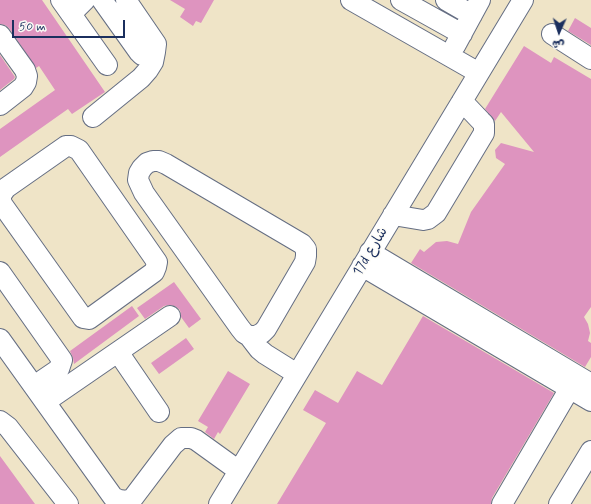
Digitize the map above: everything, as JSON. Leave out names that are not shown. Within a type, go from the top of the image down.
[{"type":"street","points":[[93,117],[141,78],[150,66],[155,52],[156,44],[154,40],[126,0]]},
{"type":"street","points":[[401,0],[462,34]]},
{"type":"street","points":[[446,0],[476,7],[449,56]]},
{"type":"street","name":"17d شارع","points":[[219,504],[523,0]]},
{"type":"street","points":[[107,65],[66,7],[99,1],[142,55],[147,56],[155,52]]},
{"type":"street","points":[[359,2],[479,73]]},
{"type":"street","points":[[552,34],[591,59]]},
{"type":"street","points":[[0,35],[25,70],[27,76],[23,87],[0,104]]},
{"type":"street","points":[[393,216],[423,220],[433,217],[482,137],[484,128],[481,120],[462,101]]},
{"type":"street","points":[[71,146],[79,150],[154,257],[156,267],[154,272],[89,319],[83,318],[2,204],[1,195],[6,188],[62,148],[71,146]]},
{"type":"street","points":[[249,336],[256,336],[266,329],[304,262],[306,249],[302,244],[166,164],[160,161],[147,163],[142,168],[138,180],[144,193],[244,333],[249,336],[265,354],[297,374]]},
{"type":"street","points":[[366,259],[591,384]]},
{"type":"street","points":[[366,259],[591,401]]},
{"type":"street","points":[[0,272],[62,360],[59,369],[34,386]]},
{"type":"street","points":[[45,402],[170,316]]},
{"type":"street","points":[[0,339],[113,497],[119,500],[127,501],[133,498],[173,445],[181,438],[191,438],[196,440],[239,470]]},
{"type":"street","points":[[118,352],[159,412]]},
{"type":"street","points":[[502,504],[570,388]]},
{"type":"street","points":[[0,421],[8,427],[68,504]]},
{"type":"street","points":[[559,504],[589,458]]},
{"type":"building","points":[[0,0],[42,0],[105,92],[72,114],[68,109],[0,157],[0,129],[55,90],[39,66],[36,68],[9,28],[0,24]]},
{"type":"building","points":[[170,0],[214,0],[201,23],[196,21],[193,26],[180,17],[185,9]]},
{"type":"building","points":[[575,18],[591,28],[591,45],[568,31]]},
{"type":"building","points":[[524,46],[551,63],[554,57],[591,79],[591,307],[584,317],[588,324],[590,333],[588,341],[591,343],[591,357],[585,367],[411,263],[420,249],[424,252],[436,242],[447,241],[458,244],[471,212],[505,164],[496,158],[495,150],[501,143],[534,152],[501,112],[495,121],[485,109]]},
{"type":"building","points":[[0,55],[15,77],[0,90]]},
{"type":"building","points":[[174,282],[201,319],[189,328],[181,317],[180,310],[175,306],[164,306],[145,319],[137,308]]},
{"type":"building","points":[[132,306],[139,316],[74,364],[70,351]]},
{"type":"building","points":[[423,316],[554,393],[492,498],[491,504],[277,504],[326,423],[303,410],[315,390],[338,403],[357,371],[382,385]]},
{"type":"building","points":[[186,338],[194,349],[159,374],[151,363]]},
{"type":"building","points":[[228,371],[250,384],[220,434],[218,432],[214,439],[205,432],[208,427],[198,421]]},
{"type":"building","points":[[0,456],[35,504],[0,504]]}]
